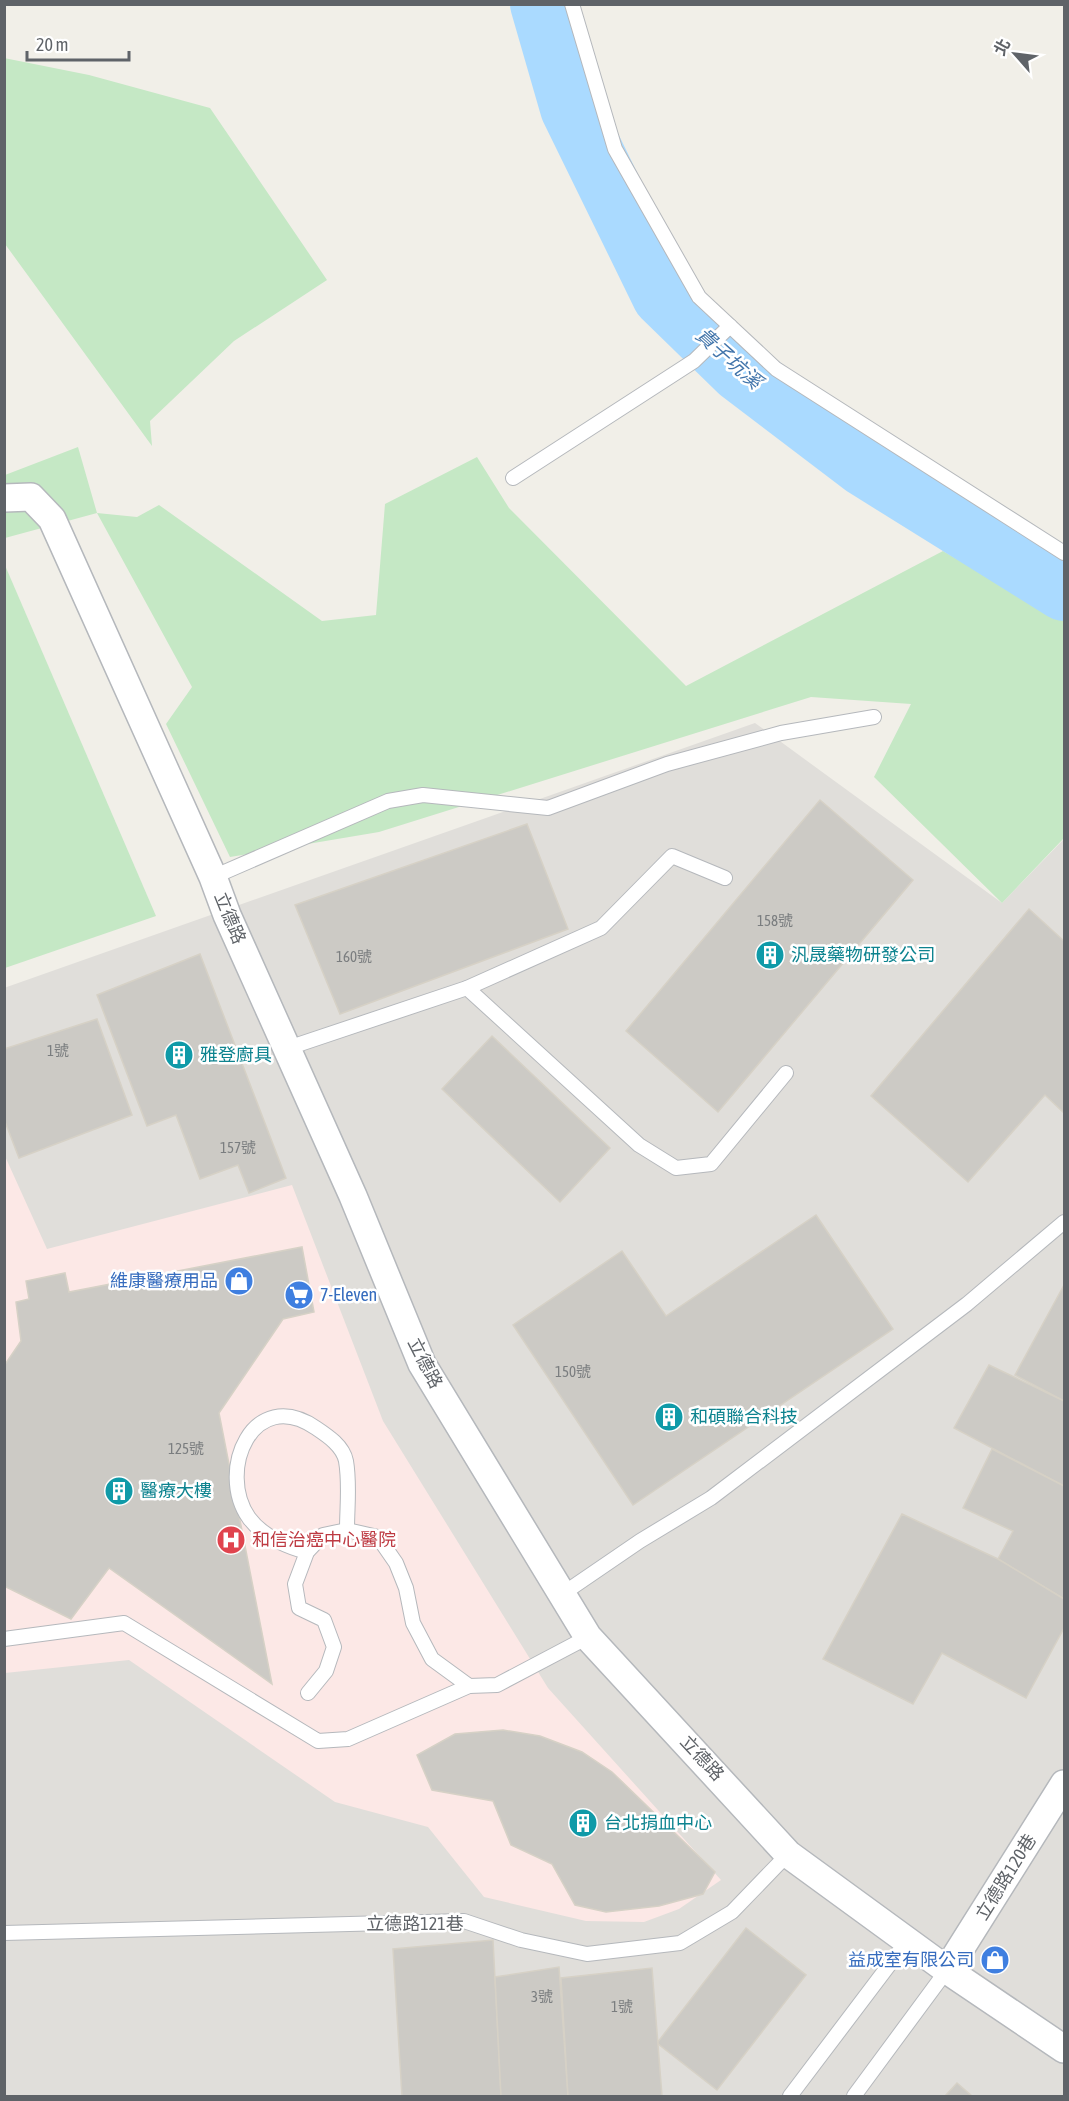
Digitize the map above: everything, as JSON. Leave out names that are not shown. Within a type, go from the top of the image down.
[{"type":"street","name":"立德路","points":[[4,498],[31,497],[52,519],[288,1048],[422,1364],[588,1637],[788,1854],[947,1970],[1065,2049]]},
{"type":"street","name":"立德路120巷","points":[[947,1970],[1065,1784]]},
{"type":"lane","points":[[572,4],[615,149],[699,297],[776,369],[1065,553]]},
{"type":"lane","points":[[513,478],[694,362],[730,327]]},
{"type":"lane","points":[[213,877],[388,801],[423,795],[548,808],[667,764],[781,733],[874,717]]},
{"type":"lane","points":[[288,1048],[467,988],[601,928],[672,856],[725,878]]},
{"type":"lane","points":[[467,988],[639,1146],[676,1168],[711,1164],[786,1073]]},
{"type":"lane","points":[[561,1595],[640,1540],[711,1498],[968,1304],[1065,1222]]},
{"type":"lane","points":[[307,1552],[282,1544],[263,1531],[249,1517],[240,1497],[237,1467],[243,1445],[254,1428],[273,1416],[292,1417],[311,1425],[333,1440],[345,1459],[348,1485],[347,1530]]},
{"type":"lane","points":[[308,1693],[326,1671],[334,1647],[324,1620],[299,1608],[295,1584],[307,1552],[323,1535],[347,1530],[378,1537],[396,1563],[406,1588],[413,1623],[432,1659],[470,1686]]},
{"type":"lane","points":[[4,1639],[124,1623],[318,1740],[348,1739],[470,1686],[497,1685],[588,1637]]},
{"type":"lane","name":"立德路121巷","points":[[4,1933],[464,1921],[521,1940],[586,1954],[680,1943],[732,1912],[788,1854]]},
{"type":"lane","points":[[790,2097],[908,1940]]},
{"type":"lane","points":[[854,2097],[947,1970]]},
{"type":"shaded area","points":[[755,723],[1002,903],[1064,839],[1064,2096],[5,2096],[4,988]]},
{"type":"shaded area","name":"和信治癌中心醫院","points":[[4,1154],[47,1249],[292,1185],[383,1421],[548,1688],[721,1880],[679,1909],[644,1922],[586,1921],[484,1897],[428,1827],[335,1802],[129,1660],[5,1673]]},
{"type":"green space","points":[[4,58],[89,75],[210,108],[327,280],[234,341],[150,421],[152,446],[5,244]]},
{"type":"green space","points":[[78,447],[97,513],[5,538],[5,475]]},
{"type":"green space","points":[[477,457],[509,508],[686,686],[943,551],[1064,621],[1064,838],[1002,903],[874,777],[911,704],[811,697],[379,832],[230,857],[166,724],[192,687],[97,513],[137,517],[159,505],[322,621],[376,615],[385,504]]},
{"type":"green space","points":[[4,563],[156,916],[5,968],[4,968]]},
{"type":"building","name":"汎晟藥物研發公司","points":[[820,800],[913,880],[718,1112],[626,1031]]},
{"type":"building","points":[[527,824],[568,929],[340,1014],[295,905]]},
{"type":"building","points":[[1029,909],[1064,941],[1064,1113],[1045,1095],[968,1182],[871,1096]]},
{"type":"building","name":"雅登廚具","points":[[200,954],[286,1178],[249,1193],[238,1165],[200,1179],[176,1115],[147,1126],[97,995]]},
{"type":"building","points":[[97,1019],[132,1115],[19,1158],[4,1119],[4,1049]]},
{"type":"building","points":[[492,1036],[610,1148],[560,1202],[442,1089]]},
{"type":"building","name":"和碩聯合科技","points":[[816,1215],[893,1329],[633,1505],[513,1325],[622,1251],[666,1316]]},
{"type":"building","name":"醫療大樓","points":[[302,1247],[314,1312],[283,1319],[219,1413],[272,1684],[109,1568],[71,1619],[4,1586],[4,1366],[21,1341],[16,1302],[29,1299],[26,1281],[65,1273],[69,1292]]},
{"type":"building","points":[[1064,1285],[1064,1401],[1015,1375]]},
{"type":"building","points":[[989,1365],[1064,1401],[1064,1486],[954,1428]]},
{"type":"building","points":[[992,1449],[1064,1486],[1064,1599],[998,1559],[1013,1531],[963,1508]]},
{"type":"building","points":[[902,1514],[998,1559],[1064,1599],[1064,1628],[1026,1698],[942,1653],[913,1704],[823,1659]]},
{"type":"building","name":"台北捐血中心","points":[[503,1730],[540,1736],[582,1752],[612,1772],[715,1872],[703,1894],[659,1906],[606,1912],[575,1905],[552,1864],[511,1845],[493,1801],[432,1790],[417,1755],[455,1734]]},
{"type":"building","points":[[746,1928],[806,1975],[717,2090],[657,2043]]},
{"type":"building","points":[[493,1940],[501,2096],[402,2096],[393,1949]]},
{"type":"building","points":[[559,1967],[568,2096],[501,2096],[495,1977]]},
{"type":"building","points":[[652,1968],[662,2096],[568,2096],[561,1978]]},
{"type":"building","points":[[957,2083],[972,2096],[945,2096]]},
{"type":"waterway","name":"貴子坑溪","points":[[541,4],[571,108],[663,296],[740,371],[865,466],[1064,590]]},
{"type":"place","name":"汎晟藥物研發公司","points":[[770,955]]},
{"type":"place","name":"雅登廚具","points":[[179,1055]]},
{"type":"place","name":"維康醫療用品","points":[[239,1281]]},
{"type":"place","name":"7-Eleven","points":[[299,1295]]},
{"type":"place","name":"和碩聯合科技","points":[[669,1417]]},
{"type":"place","name":"醫療大樓","points":[[119,1491]]},
{"type":"place","name":"和信治癌中心醫院","points":[[231,1540]]},
{"type":"place","name":"台北捐血中心","points":[[583,1823]]},
{"type":"place","name":"益成室有限公司","points":[[995,1960]]}]
